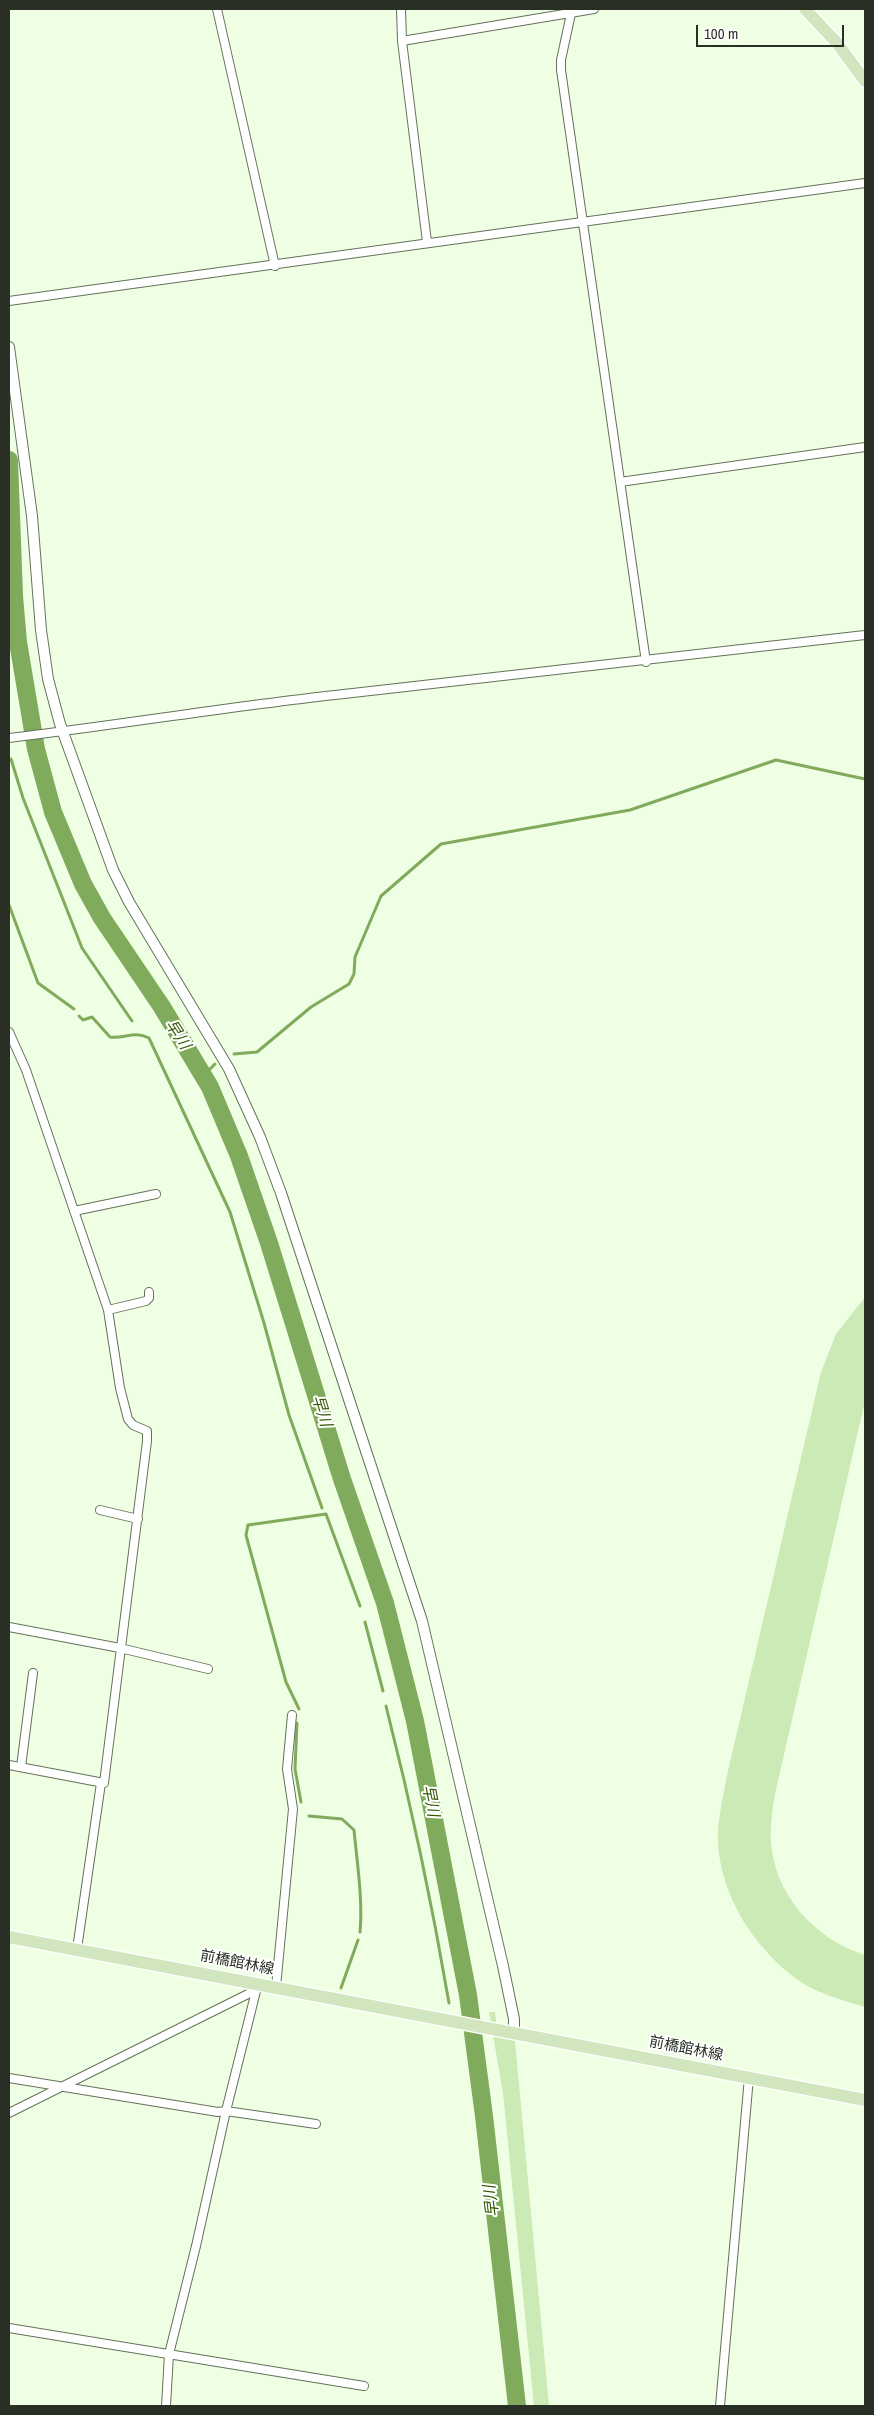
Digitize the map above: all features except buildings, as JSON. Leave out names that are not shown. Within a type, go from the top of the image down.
[{"type":"main road","points":[[805,9],[847,56],[865,81]]},
{"type":"main road","name":"前橋館林線","points":[[9,1937],[77,1949],[257,1987],[276,1986],[865,2100]]},
{"type":"street","points":[[216,9],[274,266]]},
{"type":"street","points":[[400,9],[402,41],[427,242]]},
{"type":"street","points":[[402,41],[572,11],[594,9]]},
{"type":"street","points":[[572,11],[561,60],[561,70],[646,662]]},
{"type":"street","points":[[9,301],[274,266],[427,242],[584,223],[865,184]]},
{"type":"street","points":[[9,347],[32,516],[41,630],[48,679],[59,733],[114,870],[129,902],[219,1050],[247,1107],[278,1186],[422,1621],[503,1966],[514,2020],[508,2031]]},
{"type":"street","points":[[620,482],[865,447]]},
{"type":"street","points":[[10,738],[59,733],[333,695],[646,662],[865,635]]},
{"type":"street","points":[[9,1032],[26,1070],[108,1310],[120,1388],[128,1419],[133,1425],[147,1431],[138,1519],[104,1783],[101,1783],[77,1949]]},
{"type":"street","points":[[74,1211],[156,1194]]},
{"type":"street","points":[[108,1310],[146,1301],[149,1292]]},
{"type":"street","points":[[100,1510],[138,1519]]},
{"type":"street","points":[[9,1627],[120,1648],[208,1668]]},
{"type":"street","points":[[21,1767],[33,1673]]},
{"type":"street","points":[[276,1986],[293,1809],[287,1769],[292,1716]]},
{"type":"street","points":[[9,1764],[101,1783]]},
{"type":"street","points":[[9,2113],[257,1987]]},
{"type":"street","points":[[166,2406],[169,2354],[257,1987]]},
{"type":"street","points":[[720,2406],[749,2077]]},
{"type":"street","points":[[9,2078],[218,2112],[226,2111],[316,2124]]},
{"type":"street","points":[[9,2328],[364,2386]]},
{"type":"green space","points":[[865,1297],[865,1401],[775,1794],[771,1837],[776,1869],[792,1902],[817,1929],[832,1940],[848,1949],[865,1955],[865,2007],[830,1996],[798,1980],[768,1953],[755,1937],[733,1902],[726,1883],[718,1843],[718,1826],[727,1775],[821,1372],[836,1334]]},
{"type":"green space","points":[[489,2012],[495,2012],[498,2037],[515,2041],[549,2406],[534,2406],[503,2093]]},
{"type":"waterway","name":"早川","points":[[9,460],[14,596],[18,642],[36,749],[53,812],[83,884],[102,918],[162,1007],[210,1087],[239,1156],[269,1243],[342,1479],[385,1603],[415,1721],[468,1995],[484,2116],[517,2406]]},
{"type":"waterway","points":[[11,759],[23,798],[82,948],[132,1021]]},
{"type":"waterway","points":[[234,1054],[257,1052],[311,1007],[349,984],[354,974],[355,957],[381,896],[441,844],[630,810],[776,760],[865,779]]},
{"type":"waterway","points":[[9,905],[38,983],[74,1009]]},
{"type":"waterway","points":[[79,1016],[83,1020],[92,1017],[110,1037],[139,1035],[149,1038],[230,1212],[264,1323],[289,1415],[322,1508]]},
{"type":"waterway","points":[[204,1075],[215,1064]]},
{"type":"waterway","points":[[299,1709],[286,1682],[246,1535],[248,1525],[326,1514],[360,1606]]},
{"type":"waterway","points":[[365,1622],[383,1691]]},
{"type":"waterway","points":[[386,1706],[436,1928],[449,2003]]},
{"type":"waterway","points":[[297,1723],[295,1769],[301,1802]]},
{"type":"waterway","points":[[309,1816],[342,1819],[354,1830],[360,1894],[360,1932]]},
{"type":"waterway","points":[[341,1988],[358,1940]]}]
